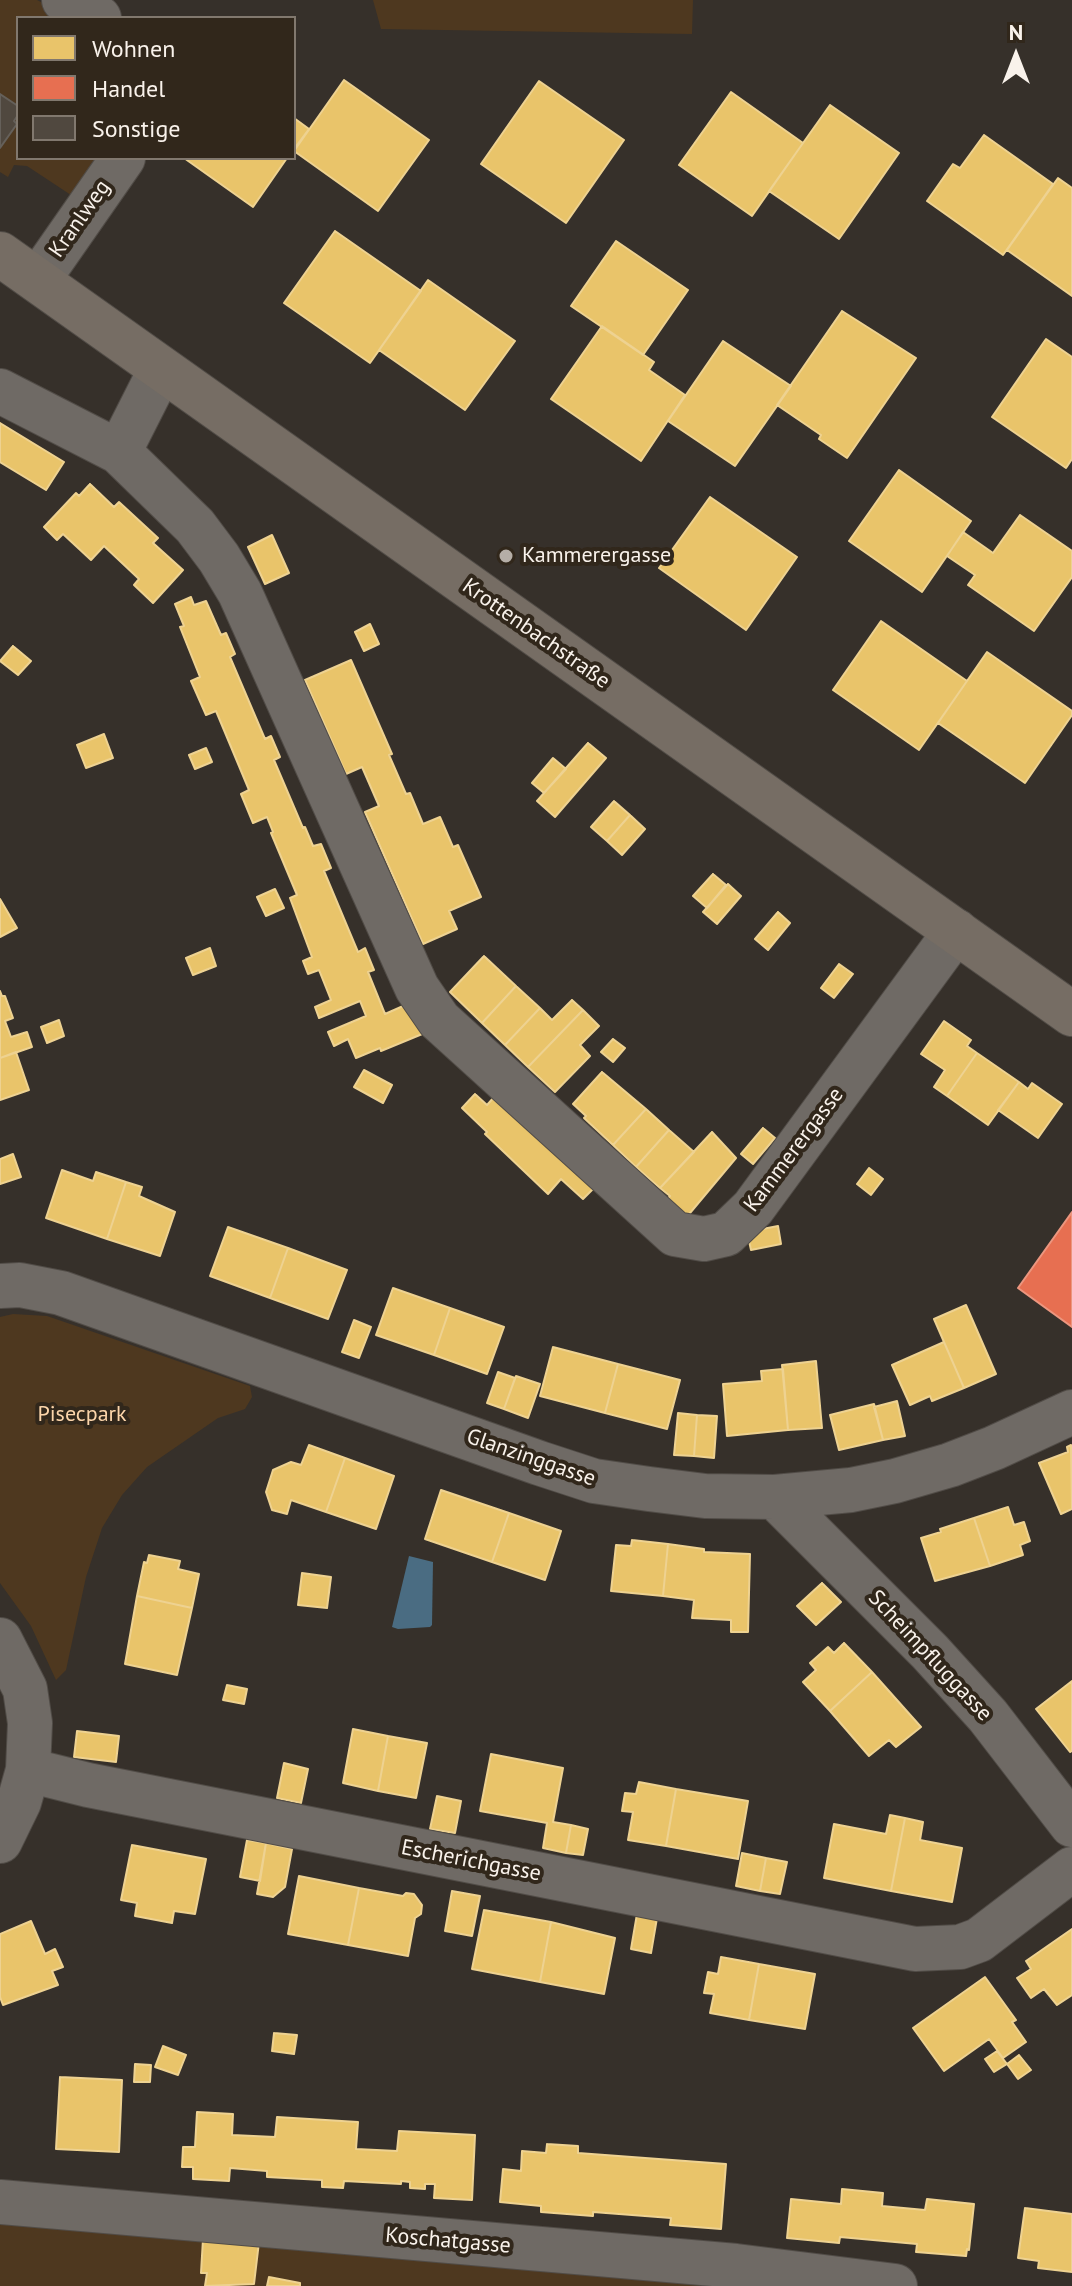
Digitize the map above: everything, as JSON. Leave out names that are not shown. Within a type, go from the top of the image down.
[{"type":"main road","name":"Krottenbachstraße","points":[[0,254],[1072,1014]]},
{"type":"street","points":[[64,0],[95,16]]},
{"type":"street","name":"Kranlweg","points":[[38,280],[122,160]]},
{"type":"street","points":[[119,452],[161,369]]},
{"type":"street","name":"Kammerergasse","points":[[0,391],[119,452],[195,526],[233,582],[417,988],[439,1020],[675,1234],[704,1239],[726,1234],[753,1208],[956,931]]},
{"type":"street","name":"Glanzinggasse","points":[[0,1286],[20,1285],[61,1293],[594,1481],[705,1496],[775,1497],[851,1490],[895,1481],[994,1448],[1072,1412]]},
{"type":"street","name":"Scheimpfluggasse","points":[[775,1497],[930,1652],[988,1716],[1072,1825]]},
{"type":"street","points":[[0,1640],[25,1689],[30,1723],[28,1770],[19,1802],[0,1841]]},
{"type":"street","name":"Escherichgasse","points":[[28,1770],[88,1785],[915,1949],[960,1947],[979,1940],[1072,1869]]},
{"type":"street","name":"Koschatgasse","points":[[0,2202],[736,2266],[895,2286]]},
{"type":"green space","points":[[0,0],[37,0],[68,16],[16,16],[16,160],[105,160],[77,199],[27,166],[14,165],[8,177],[0,172]]},
{"type":"green space","points":[[373,0],[693,0],[692,34],[381,29]]},
{"type":"green space","name":"Pisecpark","points":[[13,1314],[47,1316],[250,1386],[252,1397],[245,1409],[218,1418],[147,1467],[122,1495],[102,1528],[86,1577],[66,1670],[56,1680],[31,1626],[0,1583],[0,1317]]},
{"type":"green space","points":[[0,2212],[763,2286],[0,2286]]},
{"type":"water","points":[[409,1556],[433,1562],[430,1627],[392,1627]]},
{"type":"building: Wohnen","points":[[344,80],[429,140],[378,211],[296,152]]},
{"type":"building: Wohnen","points":[[539,81],[624,140],[566,223],[481,164]]},
{"type":"building: Wohnen","points":[[731,92],[803,143],[752,216],[679,165]]},
{"type":"building: Wohnen","points":[[830,105],[899,153],[839,239],[769,191]]},
{"type":"building: Wohnen","points":[[296,119],[309,129],[296,146]]},
{"type":"building: Wohnen","points":[[984,135],[1053,184],[1003,255],[927,201],[953,164],[960,168]]},
{"type":"building: Wohnen","points":[[187,160],[286,160],[253,207]]},
{"type":"building: Wohnen","points":[[1058,178],[1072,188],[1072,296],[1007,250]]},
{"type":"building: Wohnen","points":[[335,231],[421,291],[370,363],[284,303]]},
{"type":"building: Wohnen","points":[[616,241],[688,290],[643,355],[571,306]]},
{"type":"building: Wohnen","points":[[428,280],[515,341],[465,410],[379,350]]},
{"type":"building: Wohnen","points":[[842,311],[916,358],[847,458],[819,439],[821,435],[777,405]]},
{"type":"building: Wohnen","points":[[602,326],[654,362],[649,370],[685,395],[641,461],[551,399]]},
{"type":"building: Wohnen","points":[[1046,339],[1072,357],[1072,459],[1066,468],[992,417]]},
{"type":"building: Wohnen","points":[[723,341],[791,386],[735,466],[668,421]]},
{"type":"building: Wohnen","points":[[0,423],[64,462],[46,490],[0,462]]},
{"type":"building: Wohnen","points":[[899,470],[971,521],[922,592],[849,541]]},
{"type":"building: Wohnen","points":[[90,484],[114,507],[119,502],[158,538],[153,543],[183,570],[153,603],[134,585],[139,579],[104,546],[91,560],[63,534],[57,540],[44,527],[76,493],[79,496]]},
{"type":"building: Wohnen","points":[[710,497],[797,557],[746,630],[659,568]]},
{"type":"building: Wohnen","points":[[1020,515],[1072,551],[1072,577],[1034,631],[968,585],[975,575],[947,556],[963,532],[993,553]]},
{"type":"building: Wohnen","points":[[272,535],[289,573],[265,584],[248,547]]},
{"type":"building: Wohnen","points":[[191,597],[194,605],[206,601],[221,635],[226,633],[235,654],[230,657],[265,739],[271,736],[280,757],[274,760],[303,828],[313,846],[321,844],[331,868],[324,871],[358,952],[365,948],[374,970],[368,972],[385,1014],[419,999],[432,1030],[356,1058],[348,1039],[334,1046],[328,1032],[366,1016],[360,1001],[319,1018],[315,1007],[331,1000],[319,970],[308,974],[303,961],[312,957],[290,898],[297,895],[267,817],[253,823],[241,794],[249,790],[216,711],[206,715],[191,681],[200,677],[180,627],[184,626],[175,604]]},
{"type":"building: Wohnen","points":[[881,621],[967,681],[919,750],[833,690]]},
{"type":"building: Wohnen","points":[[370,624],[379,644],[364,651],[355,632]]},
{"type":"building: Wohnen","points":[[13,646],[31,661],[18,675],[0,661]]},
{"type":"building: Wohnen","points":[[987,652],[1072,711],[1025,783],[938,723]]},
{"type":"building: Wohnen","points":[[351,660],[406,794],[410,793],[423,824],[440,817],[453,847],[458,845],[481,897],[449,911],[457,929],[423,944],[365,812],[379,806],[362,767],[346,774],[305,680]]},
{"type":"building: Wohnen","points":[[104,734],[113,758],[86,768],[77,745]]},
{"type":"building: Wohnen","points":[[588,743],[606,758],[555,817],[537,801]]},
{"type":"building: Wohnen","points":[[206,748],[212,762],[195,769],[189,755]]},
{"type":"building: Wohnen","points":[[553,758],[566,769],[544,793],[532,783]]},
{"type":"building: Wohnen","points":[[614,801],[630,815],[607,841],[591,827]]},
{"type":"building: Wohnen","points":[[630,815],[645,829],[622,855],[607,841]]},
{"type":"building: Wohnen","points":[[713,874],[726,885],[707,908],[693,896]]},
{"type":"building: Wohnen","points":[[728,884],[741,896],[717,924],[703,912]]},
{"type":"building: Wohnen","points":[[275,889],[284,908],[266,916],[257,897]]},
{"type":"building: Wohnen","points":[[0,899],[17,928],[0,937]]},
{"type":"building: Wohnen","points":[[778,912],[790,923],[768,950],[755,939]]},
{"type":"building: Wohnen","points":[[210,948],[216,966],[193,975],[186,958]]},
{"type":"building: Wohnen","points":[[484,956],[516,986],[482,1023],[450,992]]},
{"type":"building: Wohnen","points":[[839,964],[853,974],[834,998],[821,988]]},
{"type":"building: Wohnen","points":[[516,986],[540,1008],[505,1045],[482,1023]]},
{"type":"building: Wohnen","points":[[0,991],[13,1018],[5,1021],[11,1037],[27,1032],[32,1047],[0,1058]]},
{"type":"building: Wohnen","points":[[572,1000],[583,1010],[528,1067],[505,1045],[540,1008],[552,1020]]},
{"type":"building: Wohnen","points":[[583,1010],[599,1026],[580,1045],[590,1056],[555,1092],[528,1067]]},
{"type":"building: Wohnen","points":[[59,1020],[64,1036],[47,1043],[41,1027]]},
{"type":"building: Wohnen","points":[[944,1021],[971,1040],[967,1046],[977,1053],[947,1096],[934,1087],[945,1070],[921,1054]]},
{"type":"building: Wohnen","points":[[613,1039],[625,1048],[613,1062],[601,1052]]},
{"type":"building: Wohnen","points":[[16,1052],[29,1090],[0,1100],[0,1058]]},
{"type":"building: Wohnen","points":[[977,1053],[1019,1082],[988,1125],[947,1096]]},
{"type":"building: Wohnen","points":[[364,1070],[392,1085],[383,1103],[354,1087]]},
{"type":"building: Wohnen","points":[[602,1072],[646,1109],[613,1145],[573,1104]]},
{"type":"building: Wohnen","points":[[1019,1082],[1028,1089],[1032,1083],[1062,1104],[1038,1138],[998,1110]]},
{"type":"building: Wohnen","points":[[475,1094],[487,1105],[495,1096],[594,1188],[583,1199],[561,1179],[548,1194],[462,1108]]},
{"type":"building: Wohnen","points":[[646,1109],[669,1130],[636,1167],[613,1145]]},
{"type":"building: Wohnen","points":[[763,1128],[775,1138],[753,1164],[741,1154]]},
{"type":"building: Wohnen","points":[[669,1130],[694,1152],[660,1188],[636,1167]]},
{"type":"building: Wohnen","points":[[712,1132],[736,1158],[680,1225],[660,1207],[670,1196],[660,1188]]},
{"type":"building: Wohnen","points":[[13,1154],[21,1177],[0,1184],[0,1159]]},
{"type":"building: Wohnen","points":[[869,1168],[883,1179],[871,1195],[857,1184]]},
{"type":"building: Wohnen","points":[[62,1170],[93,1181],[96,1172],[126,1182],[107,1239],[46,1218]]},
{"type":"building: Wohnen","points":[[126,1182],[142,1187],[139,1196],[175,1212],[160,1256],[107,1239]]},
{"type":"building: Wohnen","points":[[778,1226],[781,1244],[751,1250],[747,1232]]},
{"type":"building: Wohnen","points":[[228,1227],[288,1248],[270,1298],[210,1276]]},
{"type":"building: Wohnen","points":[[288,1248],[347,1270],[328,1319],[270,1298]]},
{"type":"building: Wohnen","points":[[393,1288],[450,1308],[434,1355],[376,1335]]},
{"type":"building: Wohnen","points":[[966,1305],[996,1374],[964,1388],[934,1319]]},
{"type":"building: Wohnen","points":[[450,1308],[504,1327],[487,1374],[434,1355]]},
{"type":"building: Wohnen","points":[[354,1320],[371,1327],[359,1358],[342,1352]]},
{"type":"building: Wohnen","points":[[944,1342],[964,1388],[932,1401],[930,1396],[910,1405],[892,1365]]},
{"type":"building: Wohnen","points":[[553,1347],[618,1364],[605,1413],[540,1396]]},
{"type":"building: Wohnen","points":[[816,1361],[822,1428],[788,1430],[782,1365]]},
{"type":"building: Wohnen","points":[[618,1364],[680,1380],[667,1429],[605,1413]]},
{"type":"building: Wohnen","points":[[783,1369],[788,1430],[727,1436],[723,1384],[762,1381],[761,1371]]},
{"type":"building: Wohnen","points":[[498,1372],[515,1378],[504,1409],[487,1403]]},
{"type":"building: Wohnen","points":[[516,1376],[540,1384],[528,1418],[504,1409]]},
{"type":"building: Wohnen","points":[[897,1401],[905,1436],[883,1440],[874,1407]]},
{"type":"building: Wohnen","points":[[874,1404],[883,1440],[839,1450],[830,1415]]},
{"type":"building: Wohnen","points":[[678,1413],[697,1415],[694,1456],[674,1455]]},
{"type":"building: Wohnen","points":[[697,1415],[717,1416],[714,1458],[694,1456]]},
{"type":"building: Wohnen","points":[[309,1445],[345,1458],[326,1512],[291,1500],[287,1514],[272,1510],[266,1492],[273,1470],[291,1462],[301,1465]]},
{"type":"building: Wohnen","points":[[1071,1445],[1072,1509],[1061,1514],[1039,1463],[1068,1452],[1067,1447]]},
{"type":"building: Wohnen","points":[[345,1458],[394,1476],[376,1529],[326,1512]]},
{"type":"building: Wohnen","points":[[441,1490],[509,1513],[492,1562],[425,1539]]},
{"type":"building: Wohnen","points":[[1008,1507],[1014,1525],[1024,1522],[1030,1541],[1020,1545],[1023,1555],[990,1566],[974,1518]]},
{"type":"building: Wohnen","points":[[509,1513],[561,1531],[545,1580],[492,1562]]},
{"type":"building: Wohnen","points":[[974,1518],[990,1566],[935,1581],[921,1538]]},
{"type":"building: Wohnen","points":[[632,1540],[668,1544],[663,1596],[611,1591],[616,1545],[631,1546]]},
{"type":"building: Wohnen","points":[[668,1544],[704,1549],[704,1552],[750,1554],[748,1632],[731,1632],[731,1620],[692,1618],[694,1600],[663,1596]]},
{"type":"building: Wohnen","points":[[149,1555],[180,1561],[178,1569],[199,1574],[192,1608],[137,1596],[144,1562],[147,1563]]},
{"type":"building: Wohnen","points":[[302,1573],[331,1577],[327,1608],[298,1605]]},
{"type":"building: Wohnen","points":[[822,1583],[841,1602],[816,1625],[797,1606]]},
{"type":"building: Wohnen","points":[[137,1596],[192,1608],[177,1675],[125,1664]]},
{"type":"building: Wohnen","points":[[844,1643],[872,1672],[830,1711],[803,1682],[816,1670],[810,1663],[828,1647],[834,1653]]},
{"type":"building: Wohnen","points":[[872,1672],[921,1727],[896,1747],[889,1740],[869,1756],[830,1711]]},
{"type":"building: Wohnen","points":[[1072,1681],[1072,1751],[1070,1752],[1036,1709]]},
{"type":"building: Wohnen","points":[[227,1685],[247,1689],[244,1704],[223,1700]]},
{"type":"building: Wohnen","points":[[353,1729],[388,1736],[378,1791],[343,1783]]},
{"type":"building: Wohnen","points":[[77,1731],[119,1736],[116,1762],[74,1757]]},
{"type":"building: Wohnen","points":[[388,1736],[427,1743],[416,1798],[378,1791]]},
{"type":"building: Wohnen","points":[[491,1754],[563,1768],[553,1822],[571,1825],[566,1853],[543,1848],[547,1823],[480,1811]]},
{"type":"building: Wohnen","points":[[284,1763],[308,1769],[301,1803],[277,1798]]},
{"type":"building: Wohnen","points":[[639,1782],[676,1789],[666,1846],[628,1840],[633,1812],[622,1811],[625,1793],[636,1794]]},
{"type":"building: Wohnen","points":[[676,1789],[748,1801],[738,1859],[666,1846]]},
{"type":"building: Wohnen","points":[[437,1796],[461,1801],[455,1833],[430,1829]]},
{"type":"building: Wohnen","points":[[890,1815],[905,1818],[891,1891],[824,1878],[834,1824],[886,1834]]},
{"type":"building: Wohnen","points":[[905,1818],[923,1822],[920,1840],[962,1848],[952,1902],[891,1891]]},
{"type":"building: Wohnen","points":[[571,1825],[588,1829],[583,1855],[566,1853]]},
{"type":"building: Wohnen","points":[[247,1840],[266,1843],[260,1881],[240,1877]]},
{"type":"building: Wohnen","points":[[266,1843],[292,1849],[285,1887],[273,1897],[257,1894]]},
{"type":"building: Wohnen","points":[[132,1845],[206,1859],[195,1914],[174,1911],[172,1923],[135,1916],[137,1903],[121,1900]]},
{"type":"building: Wohnen","points":[[742,1853],[766,1858],[760,1891],[736,1886]]},
{"type":"building: Wohnen","points":[[766,1858],[787,1862],[780,1894],[760,1891]]},
{"type":"building: Wohnen","points":[[299,1876],[359,1888],[348,1945],[288,1934]]},
{"type":"building: Wohnen","points":[[359,1888],[403,1896],[406,1893],[414,1894],[422,1905],[421,1914],[415,1918],[408,1956],[348,1945]]},
{"type":"building: Wohnen","points":[[452,1891],[480,1896],[472,1936],[445,1931]]},
{"type":"building: Wohnen","points":[[484,1910],[551,1922],[540,1982],[472,1969]]},
{"type":"building: Wohnen","points":[[637,1914],[657,1918],[651,1953],[631,1949]]},
{"type":"building: Wohnen","points":[[31,1921],[45,1954],[55,1949],[63,1967],[52,1971],[58,1985],[3,2005],[0,1997],[0,1934]]},
{"type":"building: Wohnen","points":[[551,1922],[615,1938],[604,1994],[540,1982]]},
{"type":"building: Wohnen","points":[[1072,1929],[1072,1995],[1057,2005],[1044,1989],[1031,1998],[1017,1978],[1031,1969],[1026,1961]]},
{"type":"building: Wohnen","points":[[721,1957],[759,1964],[749,2020],[710,2013],[714,1994],[704,1993],[708,1972],[718,1974]]},
{"type":"building: Wohnen","points":[[759,1964],[815,1974],[805,2029],[749,2020]]},
{"type":"building: Wohnen","points":[[985,1977],[1016,2020],[1012,2022],[1026,2042],[1003,2058],[989,2039],[944,2071],[913,2028]]},
{"type":"building: Wohnen","points":[[274,2033],[297,2035],[294,2054],[272,2051]]},
{"type":"building: Wohnen","points":[[163,2046],[186,2055],[178,2075],[155,2067]]},
{"type":"building: Wohnen","points":[[997,2051],[1007,2064],[994,2072],[985,2059]]},
{"type":"building: Wohnen","points":[[1019,2055],[1031,2070],[1018,2079],[1007,2064]]},
{"type":"building: Wohnen","points":[[135,2064],[151,2065],[150,2082],[134,2082]]},
{"type":"building: Wohnen","points":[[60,2077],[122,2080],[119,2152],[56,2149]]},
{"type":"building: Wohnen","points":[[197,2112],[233,2114],[232,2135],[275,2137],[277,2117],[358,2122],[356,2149],[397,2151],[399,2131],[475,2135],[472,2200],[434,2198],[435,2184],[425,2184],[425,2189],[410,2188],[410,2182],[401,2181],[401,2184],[344,2181],[343,2188],[322,2187],[322,2180],[267,2177],[267,2171],[230,2168],[229,2181],[193,2179],[193,2167],[182,2167],[183,2147],[195,2147]]},
{"type":"building: Wohnen","points":[[547,2144],[578,2146],[578,2153],[726,2164],[721,2229],[670,2225],[671,2218],[541,2212],[541,2206],[500,2202],[503,2169],[521,2171],[522,2151],[546,2153]]},
{"type":"building: Wohnen","points":[[842,2189],[883,2193],[882,2206],[925,2210],[927,2199],[974,2204],[966,2256],[916,2252],[917,2244],[840,2237],[839,2243],[787,2238],[791,2199],[841,2204]]},
{"type":"building: Wohnen","points":[[1025,2208],[1072,2214],[1072,2272],[1038,2268],[1039,2261],[1018,2258]]},
{"type":"building: Wohnen","points":[[203,2239],[259,2242],[254,2284],[205,2286],[207,2273],[201,2273]]},
{"type":"building: Wohnen","points":[[269,2277],[300,2283],[300,2286],[267,2286]]},
{"type":"building: Handel","points":[[1072,1212],[1072,1327],[1018,1288]]},
{"type":"building: Sonstige","points":[[0,94],[16,105],[16,125],[0,148]]},
{"type":"place","name":"Kammerergasse","points":[[506,556]]}]
